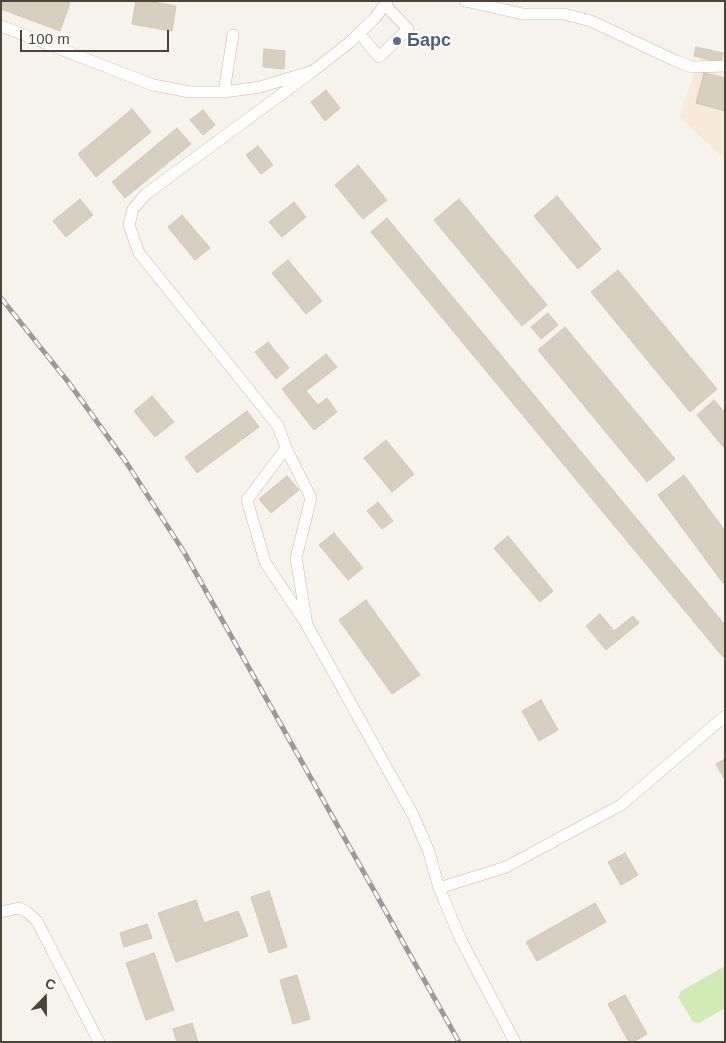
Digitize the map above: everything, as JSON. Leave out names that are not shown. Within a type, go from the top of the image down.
[{"type":"street","points":[[465,1],[523,14],[564,14],[591,21],[692,67],[725,66]]},
{"type":"street","points":[[306,625],[296,558],[311,498],[286,448],[278,426],[139,253],[129,225],[133,209],[146,194],[350,42],[376,17],[386,3],[408,29],[379,57],[360,33]]},
{"type":"street","points":[[1,26],[153,85],[190,92],[224,92],[260,87],[312,71]]},
{"type":"street","points":[[224,92],[233,35]]},
{"type":"street","points":[[286,448],[247,500],[265,562],[306,625],[413,815],[429,852],[439,888],[461,940],[514,1042]]},
{"type":"street","points":[[439,888],[506,867],[621,805],[722,719],[725,733]]},
{"type":"street","points":[[1,912],[19,908],[37,921],[100,1042]]},
{"type":"shaded area","points":[[702,50],[725,56],[725,159],[679,117]]},
{"type":"green space","points":[[725,966],[725,1008],[699,1023],[693,1022],[678,997],[681,991]]},
{"type":"building","points":[[1,1],[65,1],[70,3],[60,31],[1,9]]},
{"type":"building","points":[[136,1],[176,6],[172,31],[132,24]]},
{"type":"building","points":[[696,47],[723,53],[721,62],[694,56]]},
{"type":"building","points":[[264,49],[285,51],[284,69],[263,67]]},
{"type":"building","points":[[704,73],[725,78],[725,111],[696,103]]},
{"type":"building","points":[[326,90],[340,108],[325,121],[311,102]]},
{"type":"building","points":[[132,109],[151,132],[96,177],[78,154]]},
{"type":"building","points":[[203,110],[215,125],[203,135],[190,120]]},
{"type":"building","points":[[177,128],[191,144],[125,198],[112,182]]},
{"type":"building","points":[[258,146],[273,165],[261,174],[246,155]]},
{"type":"building","points":[[358,165],[387,200],[363,219],[335,185]]},
{"type":"building","points":[[557,196],[601,249],[578,269],[534,216]]},
{"type":"building","points":[[80,199],[93,215],[66,237],[53,221]]},
{"type":"building","points":[[459,199],[547,305],[522,326],[434,220]]},
{"type":"building","points":[[294,202],[306,217],[282,237],[269,222]]},
{"type":"building","points":[[182,215],[210,248],[195,260],[168,227]]},
{"type":"building","points":[[387,218],[725,625],[725,655],[723,657],[371,232]]},
{"type":"building","points":[[288,260],[322,301],[306,314],[272,273]]},
{"type":"building","points":[[618,270],[717,389],[690,412],[591,292]]},
{"type":"building","points":[[548,313],[558,325],[541,339],[531,327]]},
{"type":"building","points":[[565,327],[675,459],[647,482],[538,350]]},
{"type":"building","points":[[268,342],[289,368],[276,379],[255,352]]},
{"type":"building","points":[[326,354],[337,367],[306,391],[318,405],[327,398],[337,412],[314,430],[282,389]]},
{"type":"building","points":[[152,396],[174,422],[155,437],[134,411]]},
{"type":"building","points":[[714,400],[725,413],[725,449],[697,415]]},
{"type":"building","points":[[247,411],[259,427],[197,473],[185,457]]},
{"type":"building","points":[[386,440],[414,474],[392,492],[364,458]]},
{"type":"building","points":[[684,475],[725,531],[725,582],[723,583],[658,495]]},
{"type":"building","points":[[287,476],[299,490],[271,513],[259,499]]},
{"type":"building","points":[[378,502],[393,521],[382,529],[367,511]]},
{"type":"building","points":[[334,533],[363,568],[348,580],[319,545]]},
{"type":"building","points":[[508,536],[553,591],[540,602],[494,548]]},
{"type":"building","points":[[366,600],[420,675],[392,694],[339,620]]},
{"type":"building","points":[[600,614],[614,631],[633,616],[639,623],[606,650],[586,626]]},
{"type":"building","points":[[541,700],[558,730],[539,741],[522,711]]},
{"type":"building","points":[[725,759],[725,780],[716,764]]},
{"type":"building","points":[[625,853],[638,875],[621,885],[608,862]]},
{"type":"building","points":[[269,891],[287,947],[269,953],[251,897]]},
{"type":"building","points":[[196,900],[204,923],[238,911],[248,936],[176,962],[158,913]]},
{"type":"building","points":[[595,903],[606,922],[537,961],[526,942]]},
{"type":"building","points":[[147,924],[152,938],[124,947],[120,933]]},
{"type":"building","points":[[154,953],[174,1010],[146,1020],[126,963]]},
{"type":"building","points":[[297,975],[310,1019],[293,1024],[280,980]]},
{"type":"building","points":[[625,995],[647,1034],[633,1042],[629,1042],[608,1004]]},
{"type":"building","points":[[192,1023],[198,1042],[177,1042],[173,1029]]},
{"type":"railway","points":[[1,298],[69,383],[126,462],[184,552],[459,1042]]},
{"type":"place","name":"Барс","points":[[397,41]]}]
